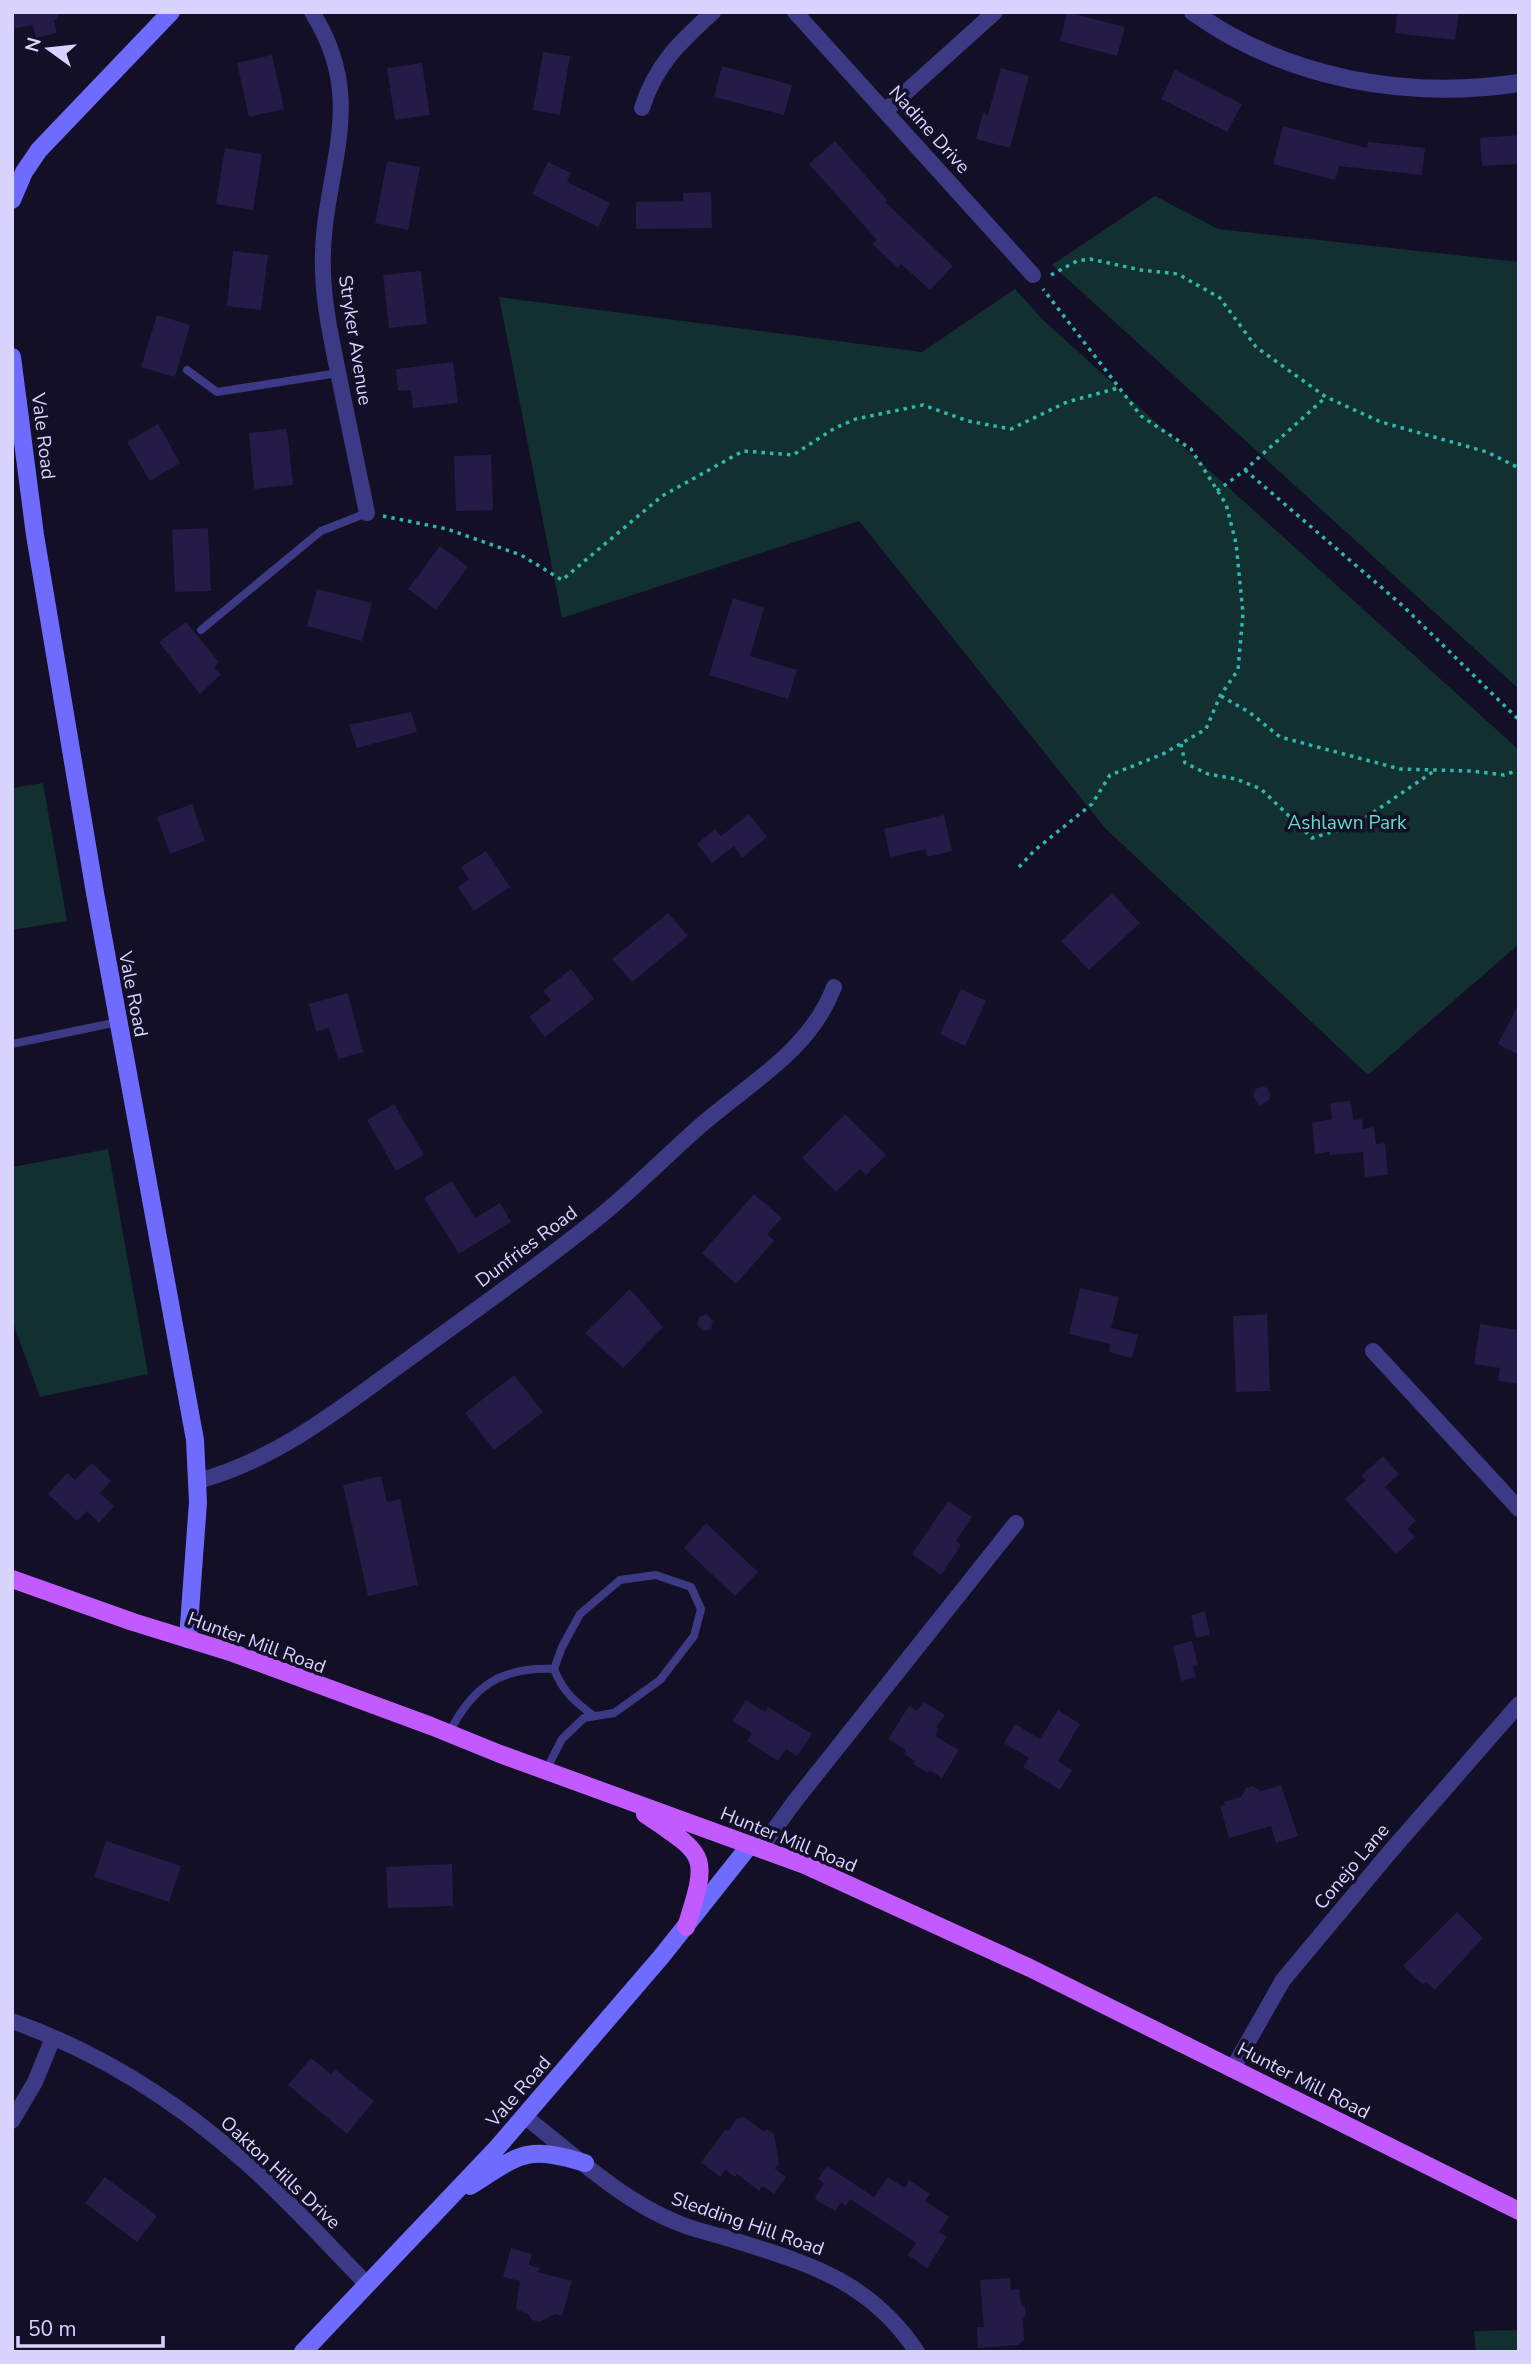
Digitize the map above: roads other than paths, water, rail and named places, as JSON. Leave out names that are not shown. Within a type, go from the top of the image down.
[{"type":"main road","points":[[12,200],[24,173],[39,150],[171,12]]},
{"type":"main road","name":"Vale Road","points":[[12,357],[35,535],[118,1022],[195,1440],[198,1480],[188,1639]]},
{"type":"main road","name":"Hunter Mill Road","points":[[12,1579],[233,1653],[805,1865],[1030,1968],[1519,2211]]},
{"type":"main road","points":[[622,1798],[687,1843],[697,1854],[700,1871],[698,1891],[686,1927]]},
{"type":"main road","name":"Vale Road","points":[[303,2352],[452,2197],[755,1847]]},
{"type":"main road","points":[[452,2197],[515,2158],[525,2155],[544,2153],[585,2163]]},
{"type":"street","name":"Stryker Avenue","points":[[312,12],[333,56],[340,83],[340,144],[325,215],[323,271],[326,312],[367,513]]},
{"type":"street","points":[[642,108],[657,71],[674,48],[713,12]]},
{"type":"street","name":"Nadine Drive","points":[[795,12],[1035,278]]},
{"type":"street","points":[[885,111],[995,12]]},
{"type":"street","points":[[1194,12],[1246,44],[1330,76],[1375,84],[1422,88],[1519,83]]},
{"type":"street","name":"Dunfries Road","points":[[198,1480],[229,1473],[258,1460],[309,1429],[535,1267],[600,1216],[701,1126],[795,1049],[813,1028],[834,987]]},
{"type":"street","points":[[1373,1351],[1519,1509]]},
{"type":"street","points":[[755,1847],[795,1801],[1016,1523]]},
{"type":"street","name":"Conejo Lane","points":[[1233,2068],[1283,1980],[1388,1853],[1519,1704]]},
{"type":"street","name":"Oakton Hills Drive","points":[[12,2021],[99,2059],[196,2121],[245,2161],[367,2284]]},
{"type":"street","points":[[12,2121],[35,2082],[53,2038]]},
{"type":"street","name":"Sledding Hill Road","points":[[524,2116],[646,2207],[677,2223],[808,2264],[838,2278],[868,2298],[892,2320],[917,2352]]},
{"type":"lane","points":[[187,370],[217,392],[338,373]]},
{"type":"lane","points":[[201,630],[321,531],[367,513]]},
{"type":"lane","points":[[12,1044],[118,1022]]},
{"type":"lane","points":[[546,1771],[562,1739],[584,1718],[614,1713],[660,1680],[694,1636],[701,1609],[691,1587],[656,1575],[620,1580],[580,1614],[562,1647],[554,1669],[561,1685],[594,1716]]},
{"type":"lane","points":[[449,1733],[463,1706],[497,1677],[532,1668],[554,1669]]},
{"type":"park label","name":"Ashlawn Park","points":[[1347,822]]}]
